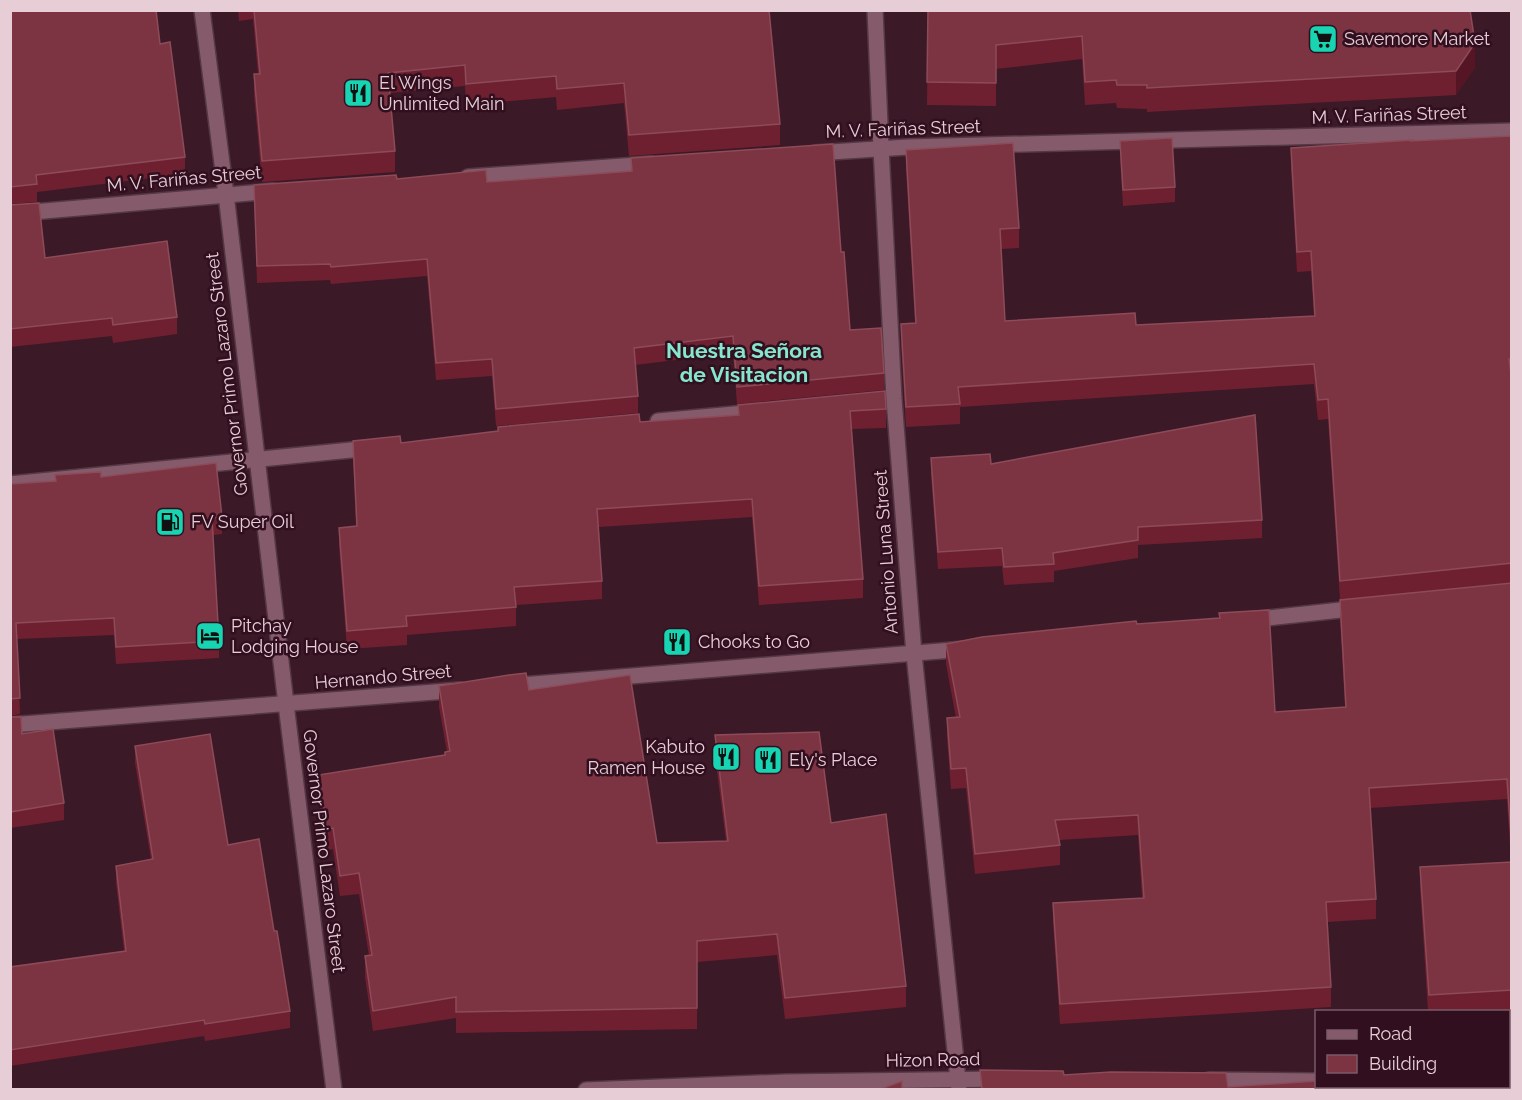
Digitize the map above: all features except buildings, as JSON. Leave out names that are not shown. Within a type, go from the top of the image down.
[{"type":"street","name":"Governor Primo Lazaro Street","points":[[202,10],[334,1089]]},
{"type":"street","name":"Antonio Luna Street","points":[[875,10],[888,399],[958,1084]]},
{"type":"street","name":"M. V. Fariñas Street","points":[[805,153],[880,148],[1512,131]]},
{"type":"street","points":[[450,178],[663,163]]},
{"type":"street","name":"M. V. Fariñas Street","points":[[10,214],[285,190]]},
{"type":"street","points":[[647,422],[765,411]]},
{"type":"street","points":[[10,484],[387,446]]},
{"type":"street","points":[[1230,622],[1371,607]]},
{"type":"street","points":[[499,687],[983,647]]},
{"type":"street","name":"Hernando Street","points":[[10,725],[475,689]]},
{"type":"street","name":"Hizon Road","points":[[586,1089],[785,1082],[958,1084],[1018,1079]]},
{"type":"street","points":[[1197,1080],[1315,1081]]},
{"type":"place","name":"Savemore Market","points":[[1323,39]]},
{"type":"place","name":"El Wings Unlimited Main","points":[[358,93]]},
{"type":"place","name":"FV Super Oil","points":[[170,522]]},
{"type":"place","name":"Pitchay Lodging House","points":[[210,636]]},
{"type":"place","name":"Chooks to Go","points":[[677,642]]},
{"type":"place","name":"Kabuto Ramen House","points":[[726,757]]},
{"type":"place","name":"Ely's Place","points":[[768,760]]},
{"type":"district","name":"Nuestra Señora de Visitacion","points":[[744,363]]}]
